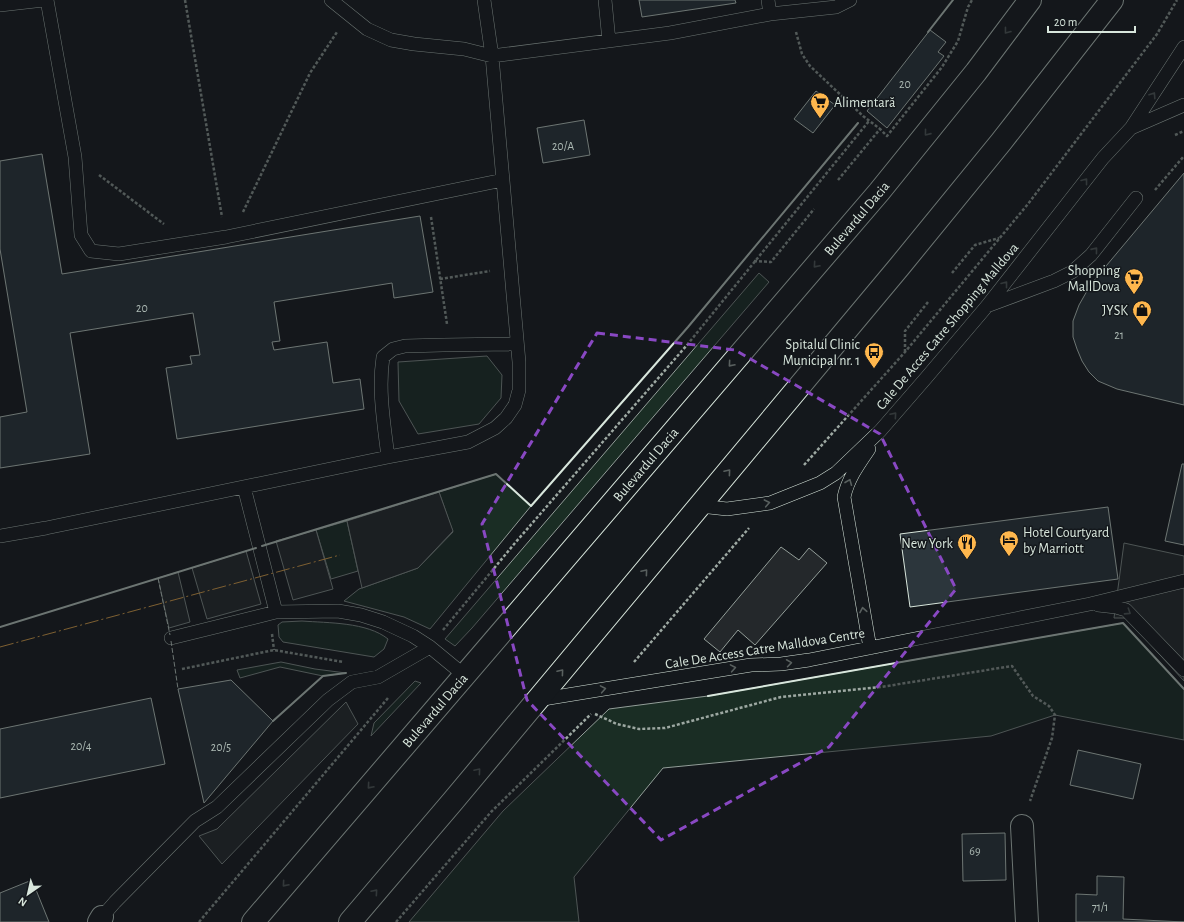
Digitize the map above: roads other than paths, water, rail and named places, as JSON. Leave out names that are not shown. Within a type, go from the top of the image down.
[{"type":"main road","name":"Bulevardul Dacia","points":[[253,922],[879,192],[971,78],[1030,0]]},
{"type":"main road","points":[[350,922],[453,801],[914,249],[1001,142],[1112,0]]},
{"type":"main road","points":[[1022,826],[1027,922]]},
{"type":"lane","points":[[0,5],[44,0]]},
{"type":"lane","points":[[47,0],[75,157],[81,235],[90,251],[119,254],[226,237],[503,180]]},
{"type":"lane","points":[[331,0],[367,29],[391,40],[464,49],[492,56],[670,33],[770,14],[836,7],[850,0]]},
{"type":"lane","points":[[0,536],[46,528],[388,457],[468,442],[495,428],[506,418],[515,405],[518,390],[519,362],[492,56],[484,0]]},
{"type":"lane","points":[[605,0],[609,41]]},
{"type":"lane","points":[[768,0],[770,14]]},
{"type":"lane","points":[[1132,128],[1184,47]]},
{"type":"lane","name":"Cale De Acces Catre Shopping Malldova","points":[[700,506],[727,509],[770,503],[820,483],[836,473],[880,431],[987,306],[1103,158],[1132,128],[1184,105]]},
{"type":"lane","points":[[987,306],[1054,281],[1072,272],[1090,255],[1136,198]]},
{"type":"lane","points":[[388,457],[381,389],[383,357],[393,349],[405,346],[517,344]]},
{"type":"lane","points":[[870,648],[844,497],[852,475],[880,431]]},
{"type":"lane","points":[[244,487],[276,612]]},
{"type":"lane","name":"Cale De Access Catre Malldova Centre","points":[[537,700],[751,665],[781,664],[809,660],[1090,604],[1184,581]]},
{"type":"lane","points":[[1090,604],[1116,607],[1126,610],[1184,670]]},
{"type":"lane","points":[[171,638],[276,612],[338,611],[361,615],[383,622],[413,636],[430,647],[464,675]]},
{"type":"lane","points":[[101,920],[115,902],[195,821],[217,807],[328,700],[352,682],[378,677],[430,647]]},
{"type":"place","name":"Alimentară","points":[[820,119]]},
{"type":"place","name":"Shopping MallDova","points":[[1134,295]]},
{"type":"place","name":"JYSK","points":[[1142,327]]},
{"type":"place","name":"Spitalul Clinic Municipal nr. 1","points":[[874,369]]},
{"type":"place","name":"Hotel Courtyard by Marriott","points":[[1009,557]]},
{"type":"place","name":"New York","points":[[967,560]]}]
